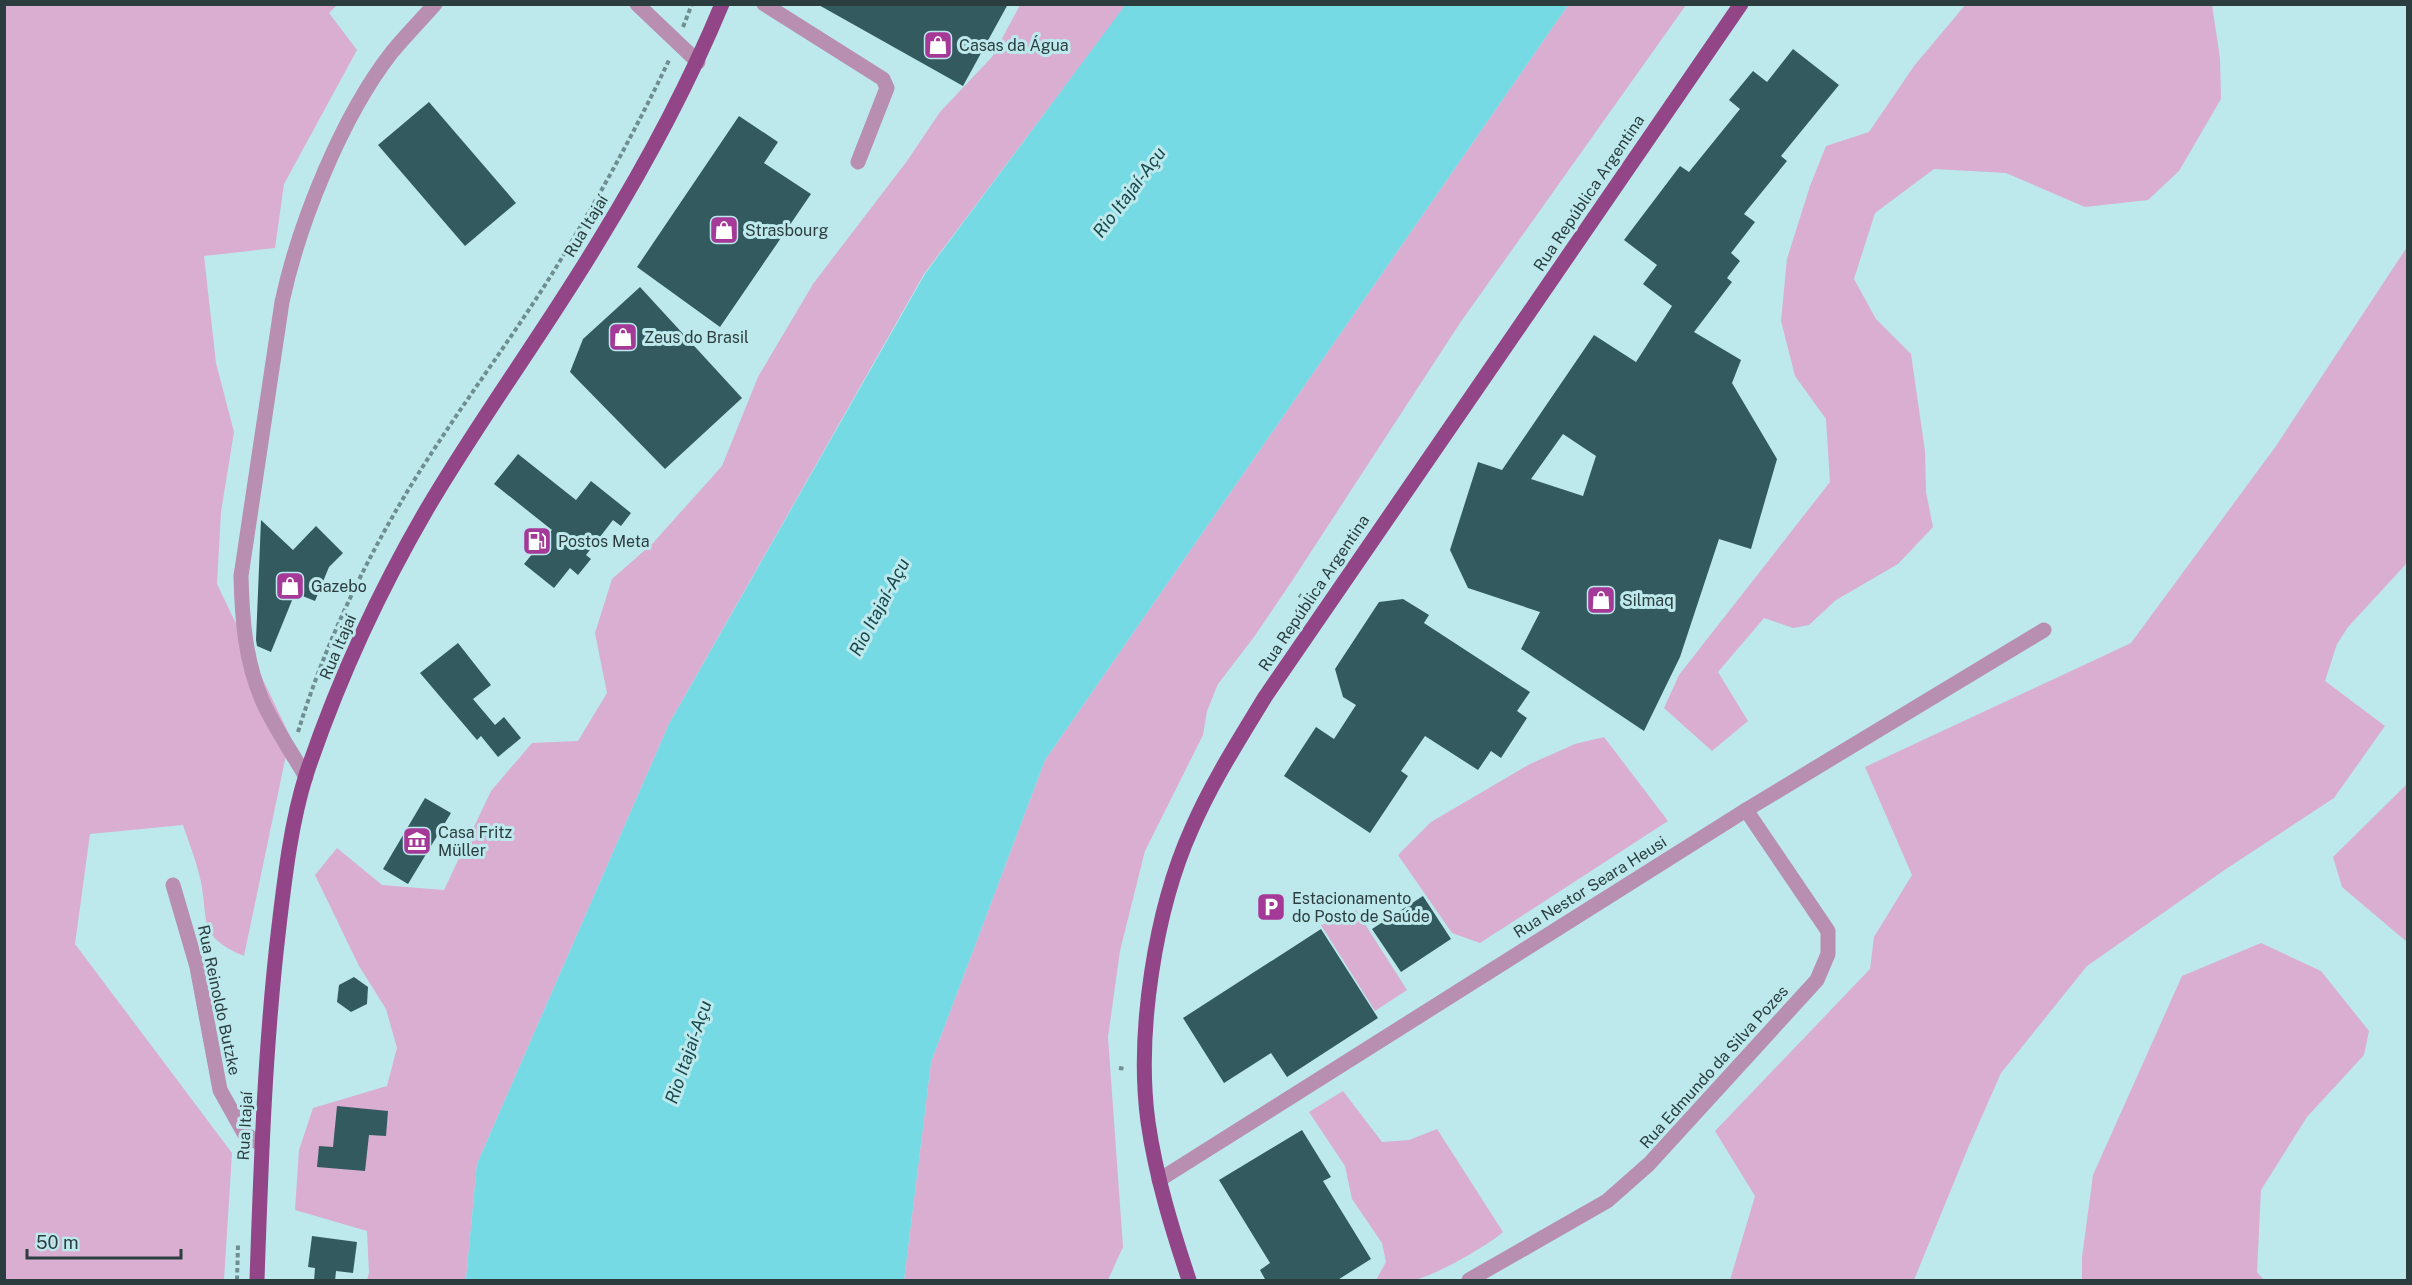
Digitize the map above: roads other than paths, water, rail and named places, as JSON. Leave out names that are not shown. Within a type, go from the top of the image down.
[{"type":"main road","name":"Rua Itajaí","points":[[256,1281],[270,997],[283,893],[296,816],[306,777],[357,643],[427,509],[600,240],[698,62],[722,4]]},
{"type":"main road","name":"Rua República Argentina","points":[[1189,1281],[1171,1227],[1159,1180],[1148,1121],[1146,1071],[1151,977],[1168,892],[1191,829],[1219,773],[1274,683],[1741,4]]},
{"type":"street","points":[[306,777],[262,699],[249,661],[243,621],[241,576],[282,302],[291,260],[313,201],[343,132],[367,88],[392,52],[435,4]]},
{"type":"street","points":[[637,4],[698,62]]},
{"type":"street","points":[[764,4],[883,79],[887,88],[858,162]]},
{"type":"street","name":"Rua Nestor Seara Heusi","points":[[1159,1180],[1746,810],[2044,630]]},
{"type":"street","name":"Rua Edmundo da Silva Pozes","points":[[1469,1281],[1607,1202],[1649,1164],[1817,980],[1828,954],[1828,931],[1746,810]]},
{"type":"street","name":"Rua Reinoldo Butzke","points":[[173,885],[197,967],[220,1090],[244,1133],[262,1145]]},
{"type":"water","name":"Rio Itajaí-Açu","points":[[1126,4],[1568,5],[1045,760],[931,1062],[904,1280],[466,1280],[477,1164],[669,724],[925,274]]},
{"type":"place","name":"Casas da Água","points":[[938,45]]},
{"type":"place","name":"Strasbourg","points":[[724,230]]},
{"type":"place","name":"Zeus do Brasil","points":[[623,337]]},
{"type":"place","name":"Postos Meta","points":[[537,541]]},
{"type":"place","name":"Gazebo","points":[[290,586]]},
{"type":"place","name":"Silmaq","points":[[1601,600]]},
{"type":"place","name":"Casa Fritz Müller","points":[[417,841]]},
{"type":"place","name":"Estacionamento do Posto de Saúde","points":[[1271,907]]}]
